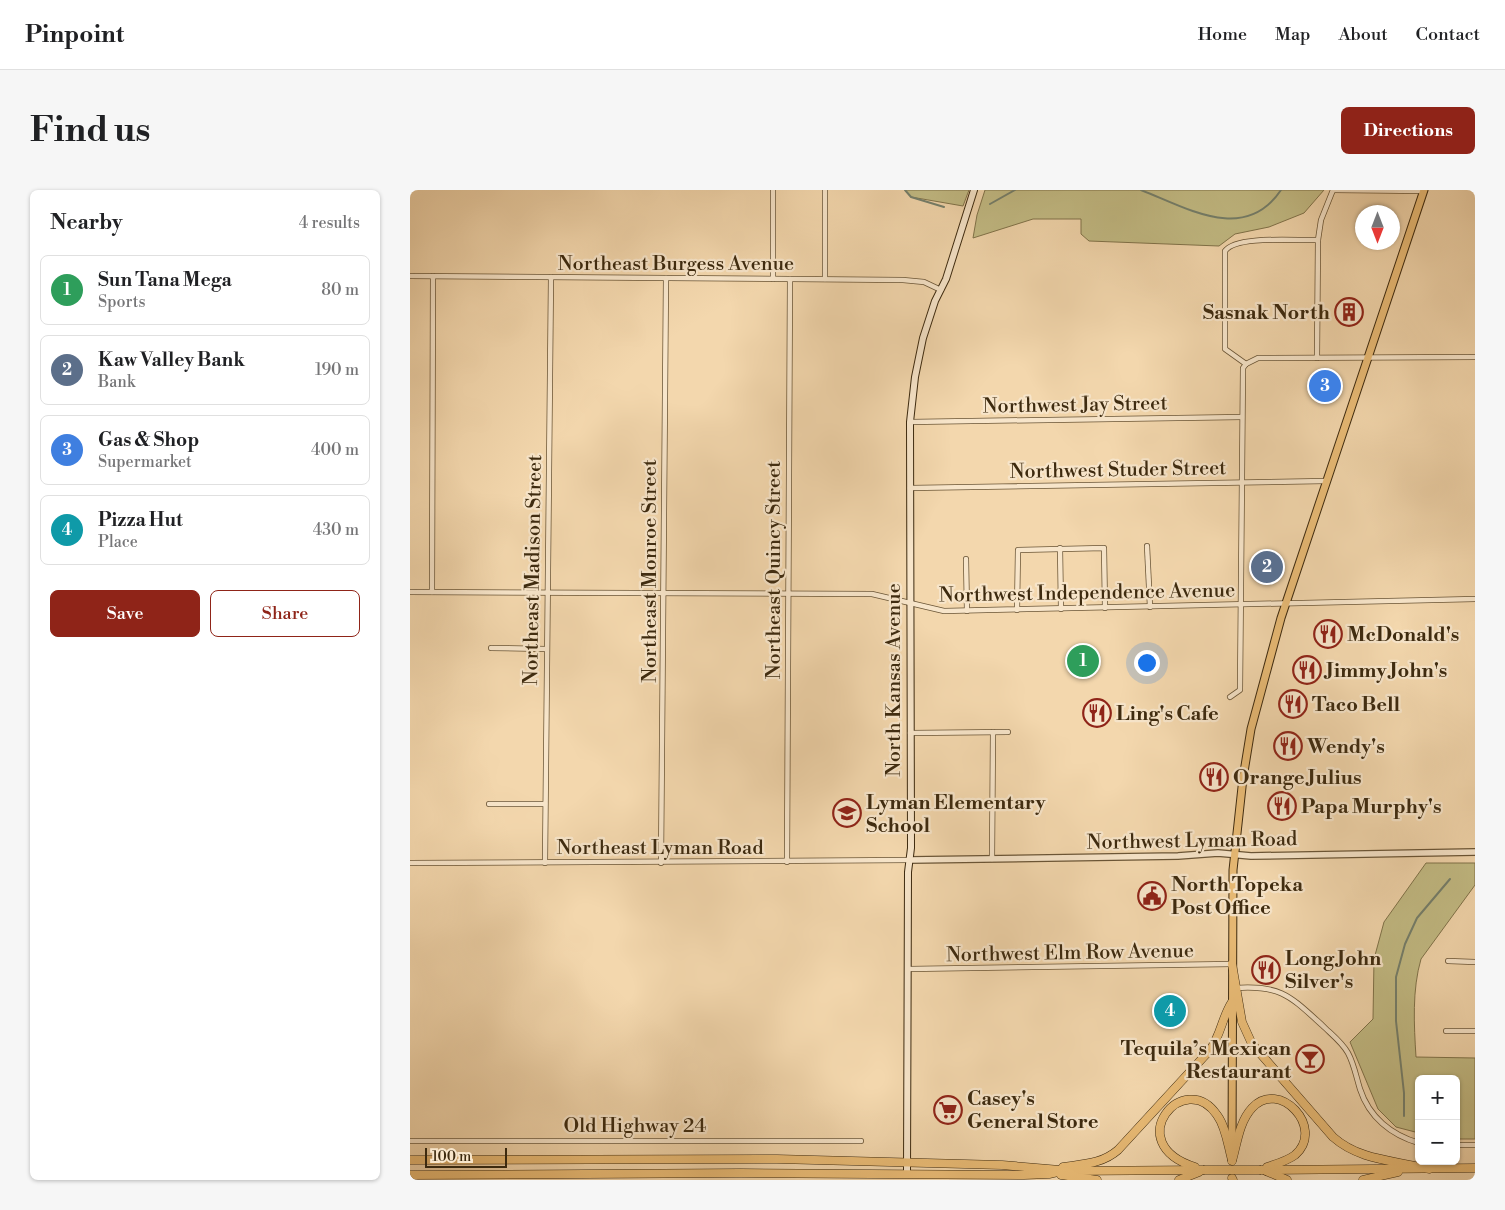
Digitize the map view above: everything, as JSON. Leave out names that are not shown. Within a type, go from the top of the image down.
[{"type":"highway","points":[[1232,964],[1234,988],[1242,1022],[1252,1044],[1333,1136],[1346,1147],[1362,1155],[1429,1169]]},
{"type":"highway","points":[[1050,1171],[1095,1163],[1109,1158],[1118,1150],[1210,1050],[1218,1038],[1228,1008],[1232,1002]]},
{"type":"highway","points":[[1232,1162],[1244,1121],[1253,1106],[1267,1100],[1286,1102],[1295,1108],[1301,1116],[1304,1126],[1304,1139],[1294,1155],[1261,1170]]},
{"type":"highway","points":[[1203,1170],[1176,1160],[1166,1150],[1160,1136],[1160,1122],[1165,1112],[1176,1103],[1183,1101],[1201,1102],[1217,1115],[1232,1162]]},
{"type":"highway","points":[[410,1160],[712,1159],[907,1164],[1050,1171],[1097,1180]]},
{"type":"highway","points":[[410,1175],[722,1173],[907,1177],[1050,1171],[1475,1168]]},
{"type":"highway","points":[[1363,1180],[1414,1169]]},
{"type":"highway","points":[[1179,1180],[1203,1170]]},
{"type":"highway","points":[[1261,1170],[1287,1180]]},
{"type":"main road","name":"North Kansas Avenue","points":[[907,1177],[910,860],[910,422],[915,377],[923,338],[974,190]]},
{"type":"main road","points":[[1232,964],[1234,855],[1242,778],[1265,670],[1285,604],[1424,191]]},
{"type":"main road","points":[[1232,1180],[1232,1002],[1234,988]]},
{"type":"street","points":[[773,190],[773,279]]},
{"type":"street","points":[[825,190],[825,279]]},
{"type":"street","points":[[1316,358],[1318,240],[1321,220],[1333,190],[1424,191]]},
{"type":"street","points":[[1246,364],[1225,349],[1225,251],[1227,248],[1243,242],[1318,240]]},
{"type":"street","name":"Northeast Burgess Avenue","points":[[410,276],[912,280],[941,290]]},
{"type":"street","points":[[432,592],[434,276]]},
{"type":"street","name":"Northeast Madison Street","points":[[545,863],[551,277]]},
{"type":"street","name":"Northeast Monroe Street","points":[[661,863],[666,278]]},
{"type":"street","name":"Northeast Quincy Street","points":[[787,862],[790,279]]},
{"type":"street","points":[[1230,697],[1240,690],[1243,368],[1246,364],[1258,358],[1475,358]]},
{"type":"street","name":"Northwest Jay Street","points":[[910,422],[1242,417]]},
{"type":"street","name":"Northwest Studer Street","points":[[910,488],[1326,481]]},
{"type":"street","points":[[1147,546],[1150,607]]},
{"type":"street","points":[[1017,610],[1018,550],[1060,548],[1104,548],[1105,608]]},
{"type":"street","points":[[1060,548],[1061,609]]},
{"type":"street","points":[[966,559],[967,611]]},
{"type":"street","name":"Northwest Independence Avenue","points":[[410,592],[872,594],[936,611],[1475,599]]},
{"type":"street","points":[[491,648],[546,649]]},
{"type":"street","points":[[992,859],[993,732]]},
{"type":"street","points":[[910,733],[1008,732]]},
{"type":"street","points":[[489,804],[545,804]]},
{"type":"street","name":"Northwest Lyman Road","points":[[910,860],[1475,852]]},
{"type":"street","name":"Northeast Lyman Road","points":[[410,863],[661,863],[910,860]]},
{"type":"street","points":[[1448,961],[1475,962]]},
{"type":"street","name":"Northwest Elm Row Avenue","points":[[909,969],[1232,964]]},
{"type":"street","points":[[1234,988],[1266,987],[1290,997],[1344,1047],[1352,1061],[1362,1093],[1375,1116],[1393,1132],[1415,1141]]},
{"type":"street","points":[[1446,1031],[1475,1031]]},
{"type":"street","name":"Old Highway 24","points":[[410,1141],[861,1141]]},
{"type":"street","points":[[1460,1145],[1475,1145]]},
{"type":"street","points":[[1036,1180],[1050,1171]]},
{"type":"shaded area","points":[[905,190],[969,190],[963,206],[911,197]]},
{"type":"shaded area","points":[[985,190],[1324,190],[1304,213],[1269,227],[1235,234],[1219,246],[1089,241],[1081,234],[1081,219],[1033,219],[973,238],[977,215]]},
{"type":"shaded area","points":[[1426,863],[1475,863],[1475,885],[1421,959],[1416,983],[1414,1020],[1416,1057],[1475,1058],[1475,1139],[1460,1139],[1460,1075],[1415,1075],[1415,1132],[1396,1127],[1378,1109],[1350,1042],[1373,1019],[1374,959],[1384,922]]},
{"type":"waterway","points":[[905,190],[911,197],[944,207]]},
{"type":"waterway","points":[[990,204],[1015,190]]},
{"type":"waterway","points":[[1141,190],[1196,212],[1215,217],[1233,218],[1250,215],[1267,206],[1281,190]]},
{"type":"waterway","points":[[1404,1116],[1404,1093],[1396,1021],[1396,977],[1405,944],[1417,918],[1450,879]]},
{"type":"place","name":"Sasnak North","points":[[1349,312]]},
{"type":"place","name":"Gas & Shop","points":[[1325,386]]},
{"type":"place","name":"Kaw Valley Bank","points":[[1267,567]]},
{"type":"place","name":"McDonald's","points":[[1328,634]]},
{"type":"place","name":"Sun Tana Mega","points":[[1083,661]]},
{"type":"place","name":"Jimmy John's","points":[[1307,670]]},
{"type":"place","name":"Taco Bell","points":[[1293,704]]},
{"type":"place","name":"Ling's Cafe","points":[[1097,713]]},
{"type":"place","name":"Wendy's","points":[[1288,746]]},
{"type":"place","name":"Orange Julius","points":[[1214,777]]},
{"type":"place","name":"Papa Murphy's","points":[[1282,806]]},
{"type":"place","name":"Lyman Elementary School","points":[[847,813]]},
{"type":"place","name":"North Topeka Post Office","points":[[1152,896]]},
{"type":"place","name":"Long John Silver's","points":[[1266,970]]},
{"type":"place","name":"Pizza Hut","points":[[1170,1011]]},
{"type":"place","name":"Tequila’s Mexican Restaurant","points":[[1310,1059]]},
{"type":"place","name":"Casey's General Store","points":[[948,1110]]}]
